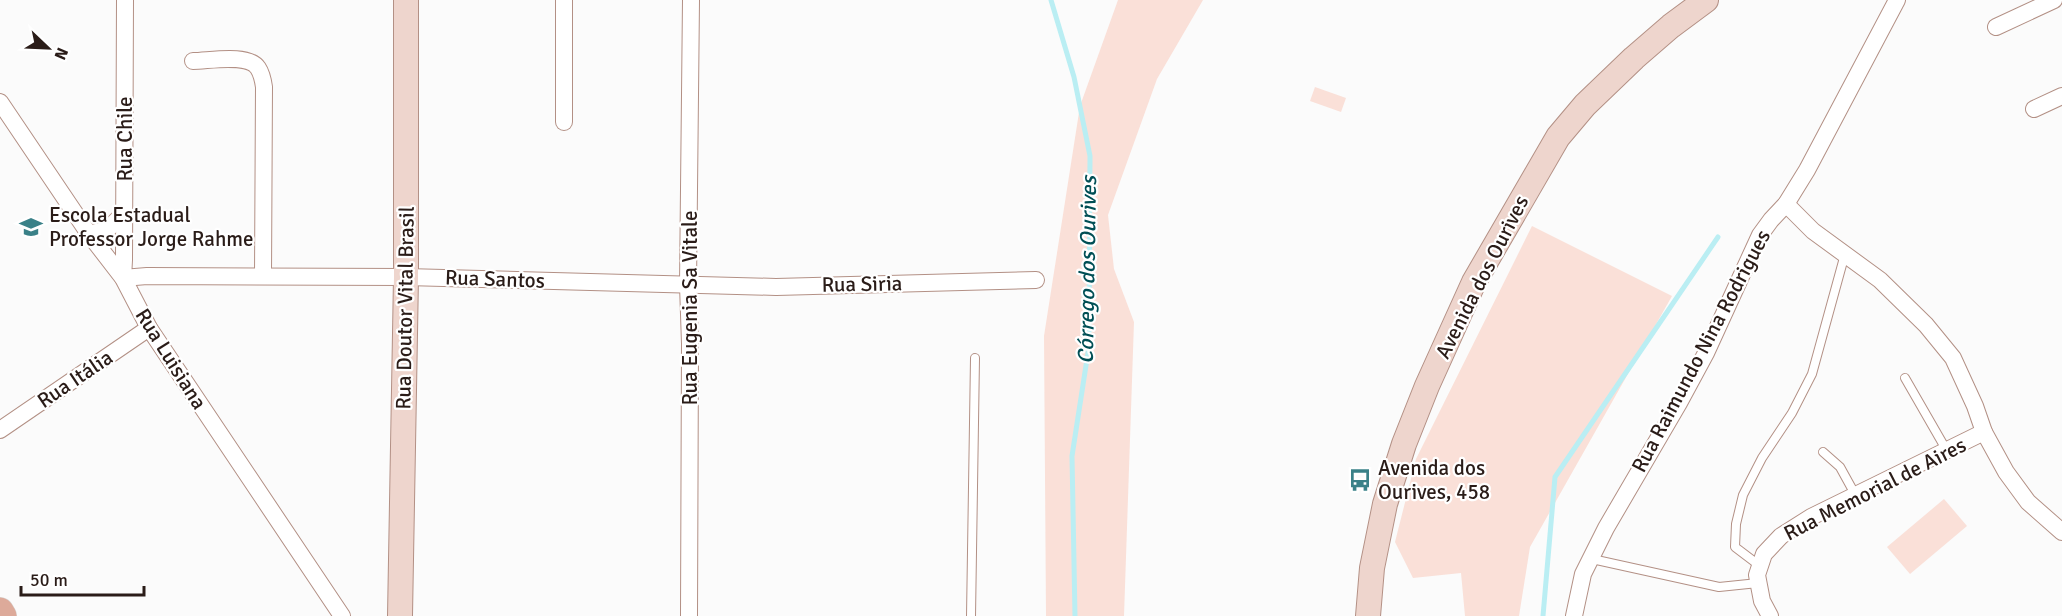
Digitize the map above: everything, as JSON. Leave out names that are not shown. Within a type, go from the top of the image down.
[{"type":"main road","name":"Rua Doutor Vital Brasil","points":[[400,616],[406,277],[406,0]]},
{"type":"main road","name":"Avenida dos Ourives","points":[[1368,616],[1372,568],[1385,504],[1404,444],[1474,282],[1558,137],[1585,105],[1634,58],[1706,0]]},
{"type":"main road","points":[[0,611],[3,616]]},
{"type":"street","name":"Rua Chile","points":[[123,278],[125,0]]},
{"type":"street","points":[[564,0],[564,122]]},
{"type":"street","name":"Rua Eugenia Sa Vitale","points":[[689,616],[690,344],[688,285],[691,0]]},
{"type":"street","name":"Rua Raimundo Nina Rodrigues","points":[[1574,616],[1583,574],[1605,528],[1679,403],[1706,352],[1760,235],[1786,204],[1807,170],[1897,0]]},
{"type":"street","points":[[1996,27],[2054,0]]},
{"type":"street","points":[[193,61],[244,59],[258,67],[262,76],[264,87],[263,275]]},
{"type":"street","points":[[2034,109],[2062,96]]},
{"type":"street","name":"Rua Luisiana","points":[[0,102],[89,234],[123,278],[150,328],[342,616]]},
{"type":"street","points":[[1786,204],[1813,231],[1880,280],[1912,309],[1953,358],[1976,406],[1984,432],[2006,472],[2028,502],[2062,532]]},
{"type":"street","points":[[89,234],[108,229],[125,212]]},
{"type":"street","name":"Rua Santos","points":[[123,278],[263,275],[688,285]]},
{"type":"street","name":"Rua Siria","points":[[688,285],[776,286],[1036,280]]},
{"type":"street","name":"Rua Itália","points":[[0,430],[150,328]]},
{"type":"street","name":"Rua Memorial de Aires","points":[[1759,574],[1764,554],[1781,536],[1811,518],[1984,432]]},
{"type":"street","points":[[1759,574],[1762,601],[1770,616]]},
{"type":"lane","points":[[1592,559],[1719,587],[1759,574],[1735,548],[1736,524],[1743,495],[1762,458],[1792,413],[1812,374],[1845,254]]},
{"type":"lane","points":[[971,616],[975,358]]},
{"type":"lane","points":[[1905,378],[1947,451]]},
{"type":"lane","points":[[1822,452],[1840,467],[1856,495]]},
{"type":"shaded area","points":[[1118,0],[1203,0],[1157,79],[1108,215],[1114,269],[1134,322],[1124,616],[1046,616],[1044,336],[1080,106]]},
{"type":"shaded area","points":[[1315,87],[1346,98],[1341,112],[1310,101]]},
{"type":"shaded area","points":[[1532,226],[1672,296],[1530,547],[1519,616],[1465,616],[1461,573],[1413,578],[1395,542],[1416,459]]},
{"type":"shaded area","points":[[1944,499],[1967,526],[1910,574],[1887,547]]},
{"type":"waterway","name":"Córrego dos Ourives","points":[[1051,0],[1074,77],[1090,156],[1089,346],[1072,456],[1075,616]]},
{"type":"waterway","points":[[1543,616],[1555,477],[1718,237]]},
{"type":"place","name":"Escola Estadual Professor Jorge Rahme","points":[[31,227]]},
{"type":"place","name":"Avenida dos Ourives, 458","points":[[1360,480]]}]
